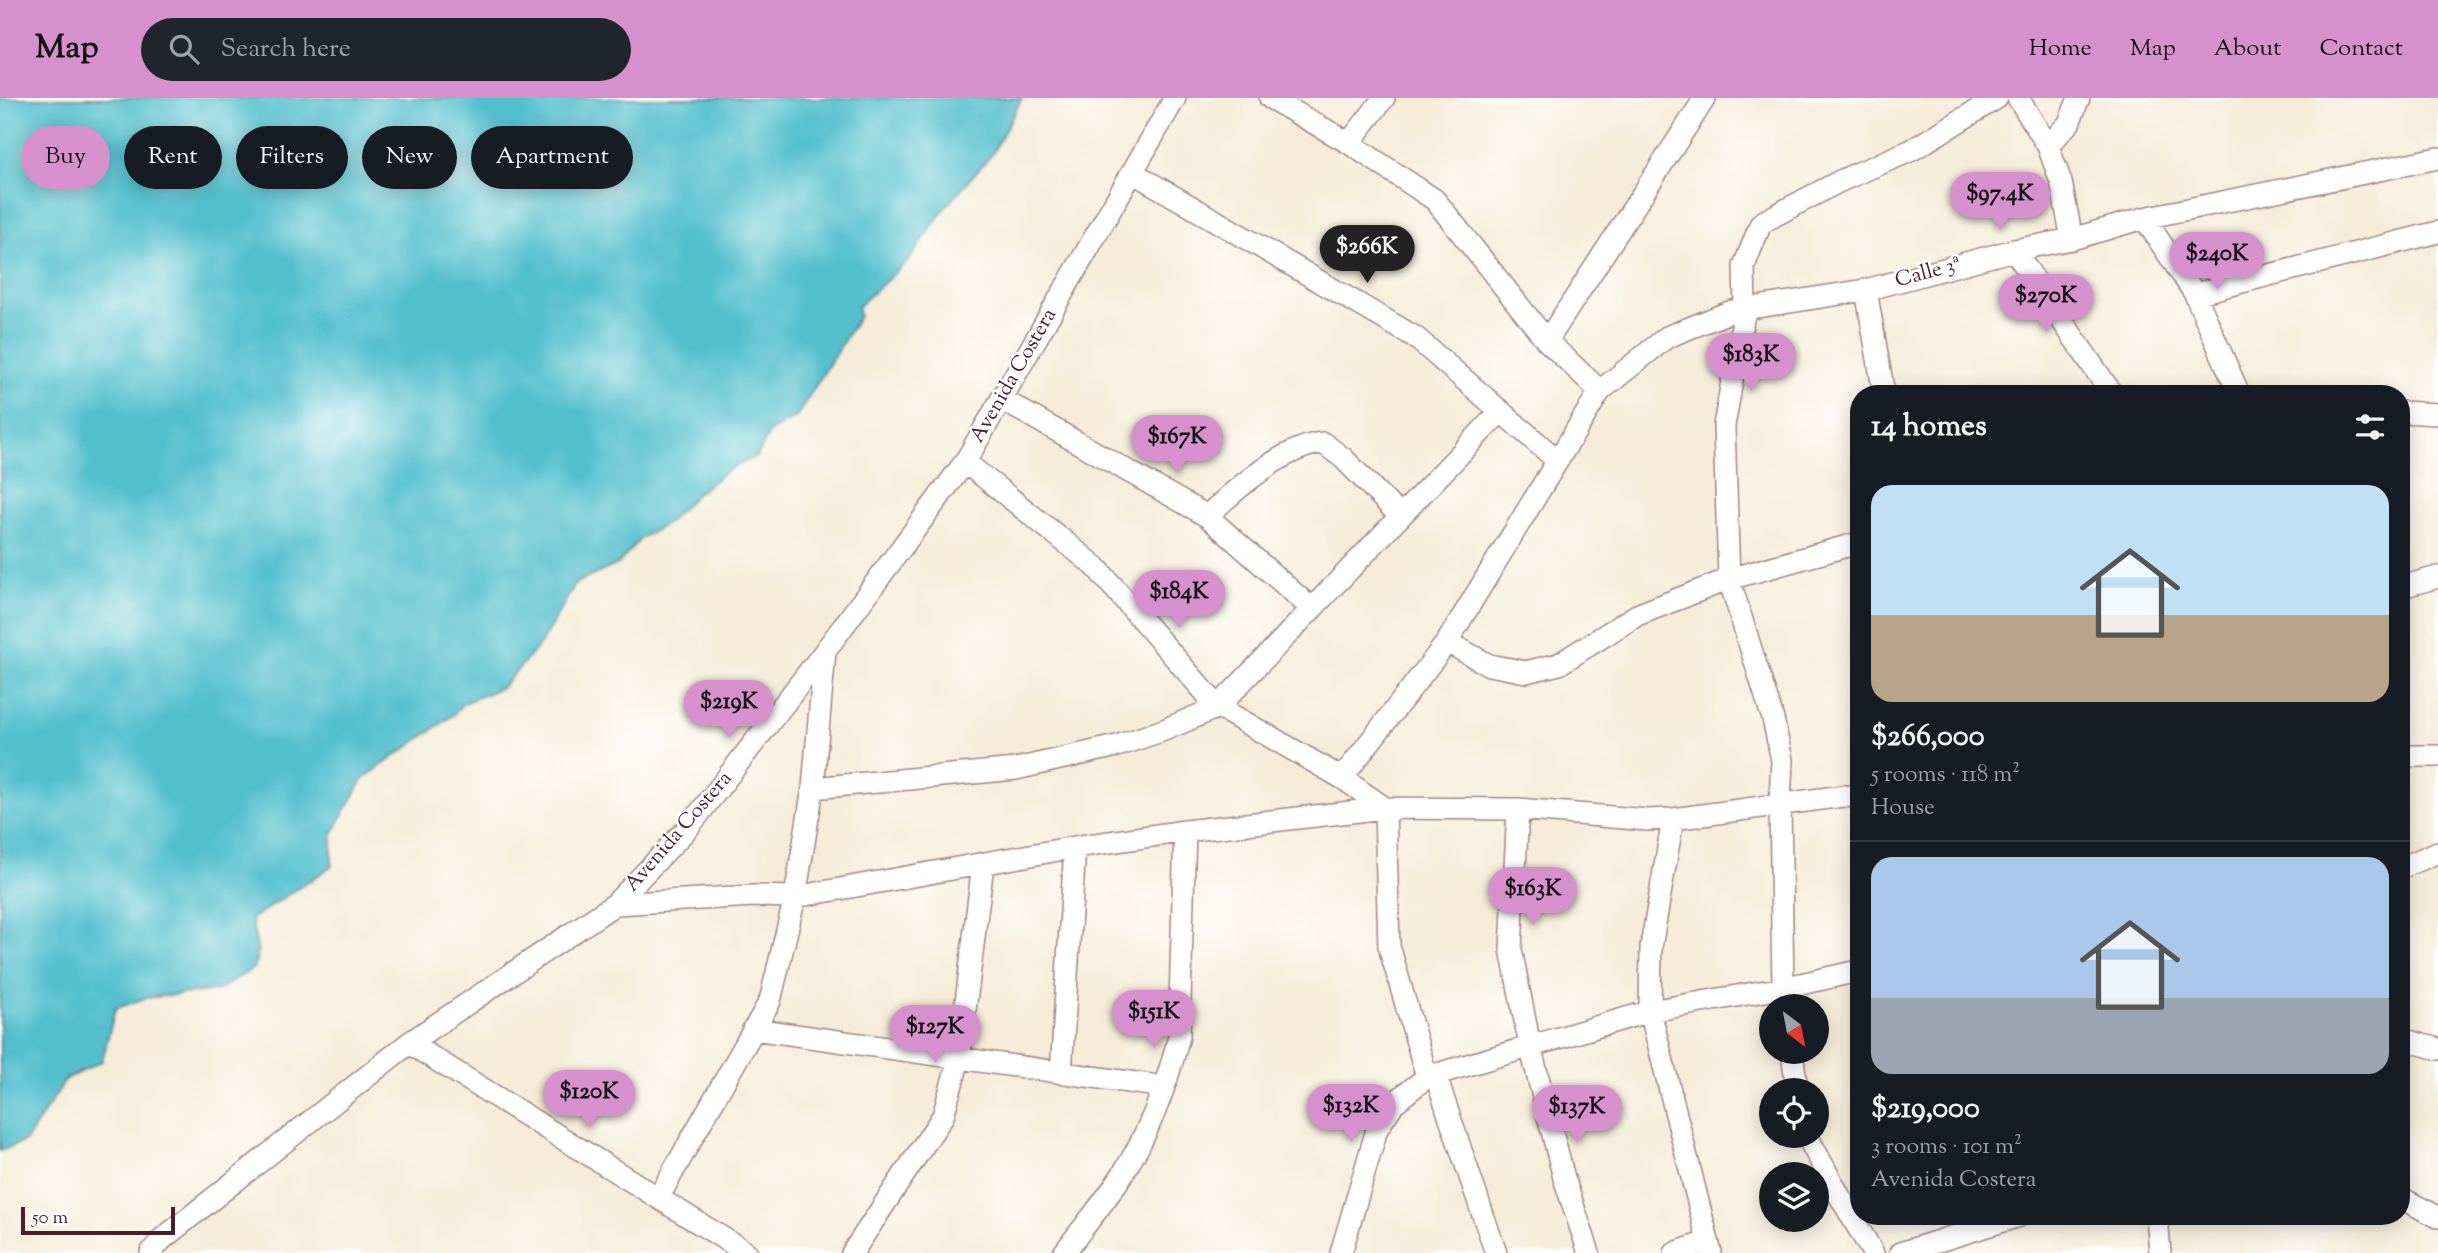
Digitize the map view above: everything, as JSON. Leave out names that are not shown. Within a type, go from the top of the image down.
[{"type":"street","name":"Avenida Costera","points":[[160,1249],[409,1042],[615,904],[688,828],[825,651],[965,462],[1175,98]]},
{"type":"street","points":[[1270,98],[1349,143],[1435,200],[1547,341],[1600,391]]},
{"type":"street","points":[[1349,143],[1384,98]]},
{"type":"street","points":[[1547,341],[1705,98]]},
{"type":"street","points":[[1784,994],[1780,803],[1782,760],[1773,719],[1729,579],[1724,426],[1745,309],[1744,266],[1761,223],[1840,181],[1912,150],[1997,98]]},
{"type":"street","points":[[2018,98],[2048,146],[2061,182],[2072,239]]},
{"type":"street","points":[[2048,146],[2069,123],[2079,98]]},
{"type":"street","name":"Calle 3ª","points":[[1342,778],[1447,642],[1600,391],[1667,337],[1732,311],[1866,290],[2014,250],[2072,239],[2144,218],[2438,158]]},
{"type":"street","points":[[1132,172],[1415,337],[1557,460]]},
{"type":"street","points":[[2144,218],[2194,294],[2235,385]]},
{"type":"street","points":[[2194,294],[2438,232]]},
{"type":"street","points":[[2014,250],[2106,385]]},
{"type":"street","points":[[1866,290],[1882,385]]},
{"type":"street","points":[[1001,399],[1206,516],[1312,609]]},
{"type":"street","points":[[813,788],[1016,769],[1116,746],[1164,730],[1218,707],[1501,411]]},
{"type":"street","points":[[2410,412],[2438,414]]},
{"type":"street","points":[[1206,516],[1234,490],[1296,450],[1324,443],[1343,458],[1400,516]]},
{"type":"street","points":[[965,462],[1095,566],[1218,707],[1342,778],[1385,808]]},
{"type":"street","points":[[1447,642],[1489,665],[1526,672],[1559,664],[1637,615],[1729,579],[1850,544]]},
{"type":"street","points":[[2410,585],[2438,578]]},
{"type":"street","points":[[659,1198],[770,1001],[795,897],[813,788],[825,651]]},
{"type":"street","points":[[2410,756],[2438,756]]},
{"type":"street","points":[[615,904],[753,896],[795,897],[1075,847],[1185,831],[1385,808],[1518,809],[1647,820],[1850,796]]},
{"type":"street","points":[[1385,808],[1389,946],[1431,1076],[1496,1253]]},
{"type":"street","points":[[1518,809],[1511,949],[1530,1046],[1564,1178],[1589,1253]]},
{"type":"street","points":[[1673,819],[1651,947],[1650,1011],[1710,1247],[1675,1253]]},
{"type":"street","points":[[1068,1251],[1122,1176],[1150,1127],[1179,1036],[1185,831]]},
{"type":"street","points":[[1061,1073],[1075,847]]},
{"type":"street","points":[[2410,863],[2438,852]]},
{"type":"street","points":[[852,1253],[943,1116],[959,1059],[983,864]]},
{"type":"street","points":[[1793,994],[1850,974]]},
{"type":"street","points":[[1341,1253],[1377,1129],[1394,1103],[1431,1076],[1650,1011],[1759,1000]]},
{"type":"street","points":[[753,1029],[1164,1087]]},
{"type":"street","points":[[409,1042],[747,1253]]},
{"type":"street","points":[[2410,1042],[2438,1049]]},
{"type":"street","points":[[1814,1148],[1850,1214]]},
{"type":"street","points":[[2410,1203],[2438,1217]]},
{"type":"street","points":[[1857,1225],[1873,1253]]},
{"type":"street","points":[[1900,1253],[1959,1225]]},
{"type":"street","points":[[2158,1225],[2160,1253]]},
{"type":"water","points":[[0,98],[1022,98],[992,154],[946,206],[909,260],[857,307],[859,316],[796,417],[770,432],[757,456],[728,470],[697,493],[669,522],[640,539],[618,564],[576,583],[539,646],[502,687],[462,704],[452,716],[364,778],[332,834],[332,866],[251,919],[258,952],[254,968],[218,990],[145,998],[115,1009],[102,1061],[66,1079],[26,1141],[0,1151]]}]
